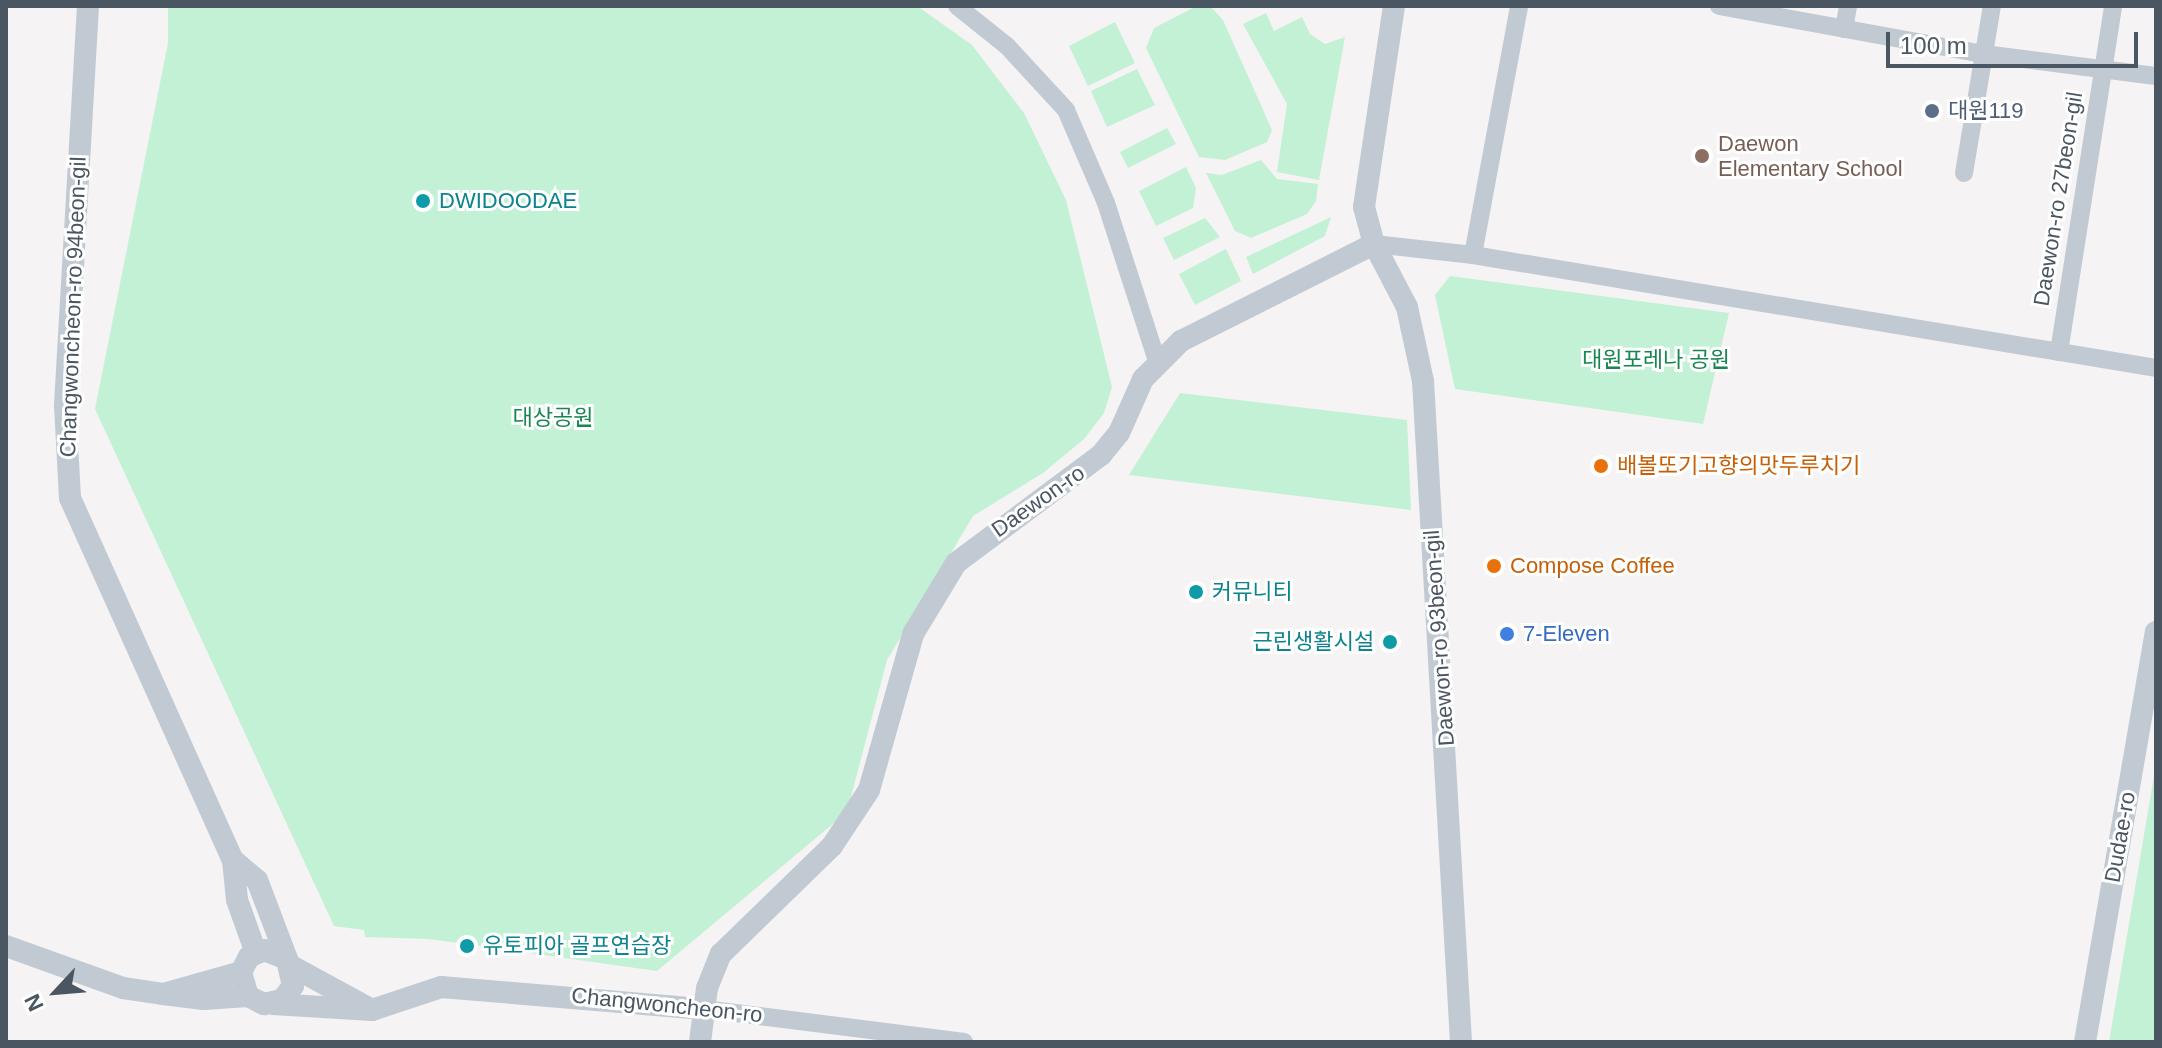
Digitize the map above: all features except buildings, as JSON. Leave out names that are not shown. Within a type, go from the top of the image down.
[{"type":"street","name":"Changwoncheon-ro 94beon-gil","points":[[88,6],[65,406],[70,498],[233,860]]},
{"type":"street","points":[[957,6],[1007,46],[1066,110],[1097,178],[1158,364]]},
{"type":"street","points":[[1394,6],[1365,176],[1364,207],[1374,244],[1473,255],[2156,368]]},
{"type":"street","points":[[1473,255],[1519,6]]},
{"type":"street","points":[[1719,6],[1758,9],[1844,29],[1984,54],[2156,76]]},
{"type":"street","points":[[1844,29],[1848,6]]},
{"type":"street","points":[[1964,173],[1992,6]]},
{"type":"street","name":"Daewon-ro 27beon-gil","points":[[2059,352],[2113,6]]},
{"type":"street","name":"Daewon-ro","points":[[701,1040],[704,1009],[721,954],[832,846],[864,800],[878,771],[913,634],[944,579],[972,547],[1101,455],[1119,433],[1143,379],[1193,333],[1374,244]]},
{"type":"street","name":"Daewon-ro 93beon-gil","points":[[1374,244],[1407,307],[1423,381],[1461,1042]]},
{"type":"street","name":"Dudae-ro","points":[[2085,1042],[2156,632]]},
{"type":"street","points":[[233,860],[237,900],[256,953]]},
{"type":"street","points":[[233,860],[257,880],[290,963],[289,994],[273,1004]]},
{"type":"street","points":[[6,946],[123,988],[204,999],[248,996],[273,1004],[372,1010]]},
{"type":"street","points":[[163,994],[241,972],[256,953],[273,951],[372,1010]]},
{"type":"street","points":[[241,972],[248,996]]},
{"type":"street","name":"Changwoncheon-ro","points":[[372,1010],[441,987],[704,1009],[964,1042]]},
{"type":"green space","name":"대상공원","points":[[168,6],[917,6],[972,45],[1024,113],[1066,200],[1112,387],[1104,413],[1084,439],[1043,473],[973,516],[887,660],[847,812],[657,971],[429,939],[365,937],[364,930],[334,926],[95,409],[168,43]]},
{"type":"green space","points":[[1197,6],[1210,6],[1223,20],[1272,130],[1267,142],[1225,160],[1199,157],[1146,48],[1154,28]]},
{"type":"green space","points":[[1266,13],[1274,31],[1302,17],[1310,34],[1325,44],[1345,37],[1319,180],[1277,172],[1287,104],[1243,24]]},
{"type":"green space","points":[[1115,22],[1135,63],[1088,86],[1069,46]]},
{"type":"green space","points":[[1137,69],[1155,105],[1107,127],[1091,91]]},
{"type":"green space","points":[[1167,128],[1176,144],[1128,168],[1120,152]]},
{"type":"green space","points":[[1261,160],[1277,179],[1318,184],[1316,201],[1307,214],[1251,238],[1235,231],[1206,173],[1222,175]]},
{"type":"green space","points":[[1186,167],[1196,188],[1193,208],[1156,226],[1139,191]]},
{"type":"green space","points":[[1331,217],[1325,236],[1253,274],[1246,257]]},
{"type":"green space","points":[[1205,218],[1220,237],[1174,260],[1163,238]]},
{"type":"green space","points":[[1226,249],[1241,281],[1195,305],[1179,274]]},
{"type":"green space","name":"대원포레나 공원","points":[[1450,276],[1729,313],[1703,424],[1455,389],[1435,295]]},
{"type":"green space","points":[[1180,393],[1407,420],[1411,510],[1129,475]]},
{"type":"green space","points":[[2156,764],[2156,1042],[2109,1042]]},
{"type":"place","name":"대원119","points":[[1932,111]]},
{"type":"place","name":"Daewon Elementary School","points":[[1702,156]]},
{"type":"place","name":"DWIDOODAE","points":[[423,201]]},
{"type":"place","name":"배볼또기고향의맛두루치기","points":[[1601,466]]},
{"type":"place","name":"Compose Coffee","points":[[1494,566]]},
{"type":"place","name":"커뮤니티","points":[[1196,592]]},
{"type":"place","name":"7-Eleven","points":[[1507,634]]},
{"type":"place","name":"근린생활시설","points":[[1390,642]]},
{"type":"place","name":"유토피아 골프연습장","points":[[467,946]]}]
